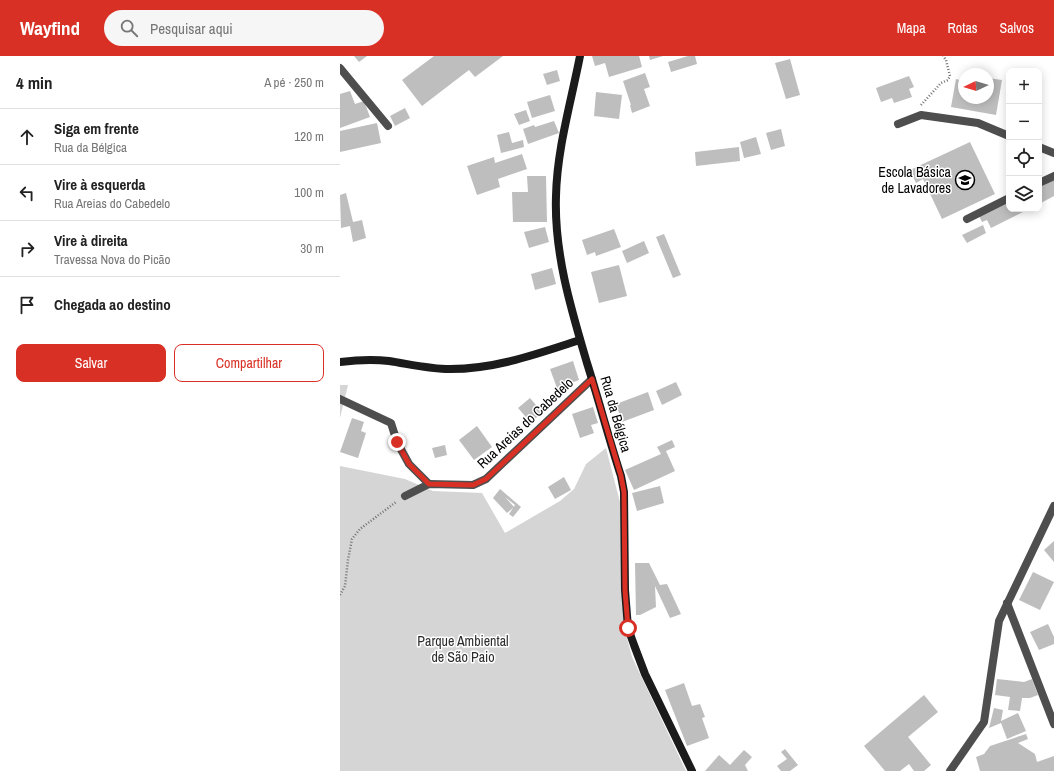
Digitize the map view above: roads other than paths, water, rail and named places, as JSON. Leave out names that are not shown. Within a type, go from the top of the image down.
[{"type":"main road","name":"Rua da Bélgica","points":[[580,56],[560,155],[556,198],[557,231],[560,257],[580,340],[621,476],[624,492],[625,590],[628,628],[645,674],[692,771]]},
{"type":"main road","points":[[340,362],[366,359],[429,368],[450,369],[488,367],[513,362],[580,340]]},
{"type":"street","points":[[340,68],[388,126]]},
{"type":"street","points":[[898,124],[921,115],[978,123],[1006,135]]},
{"type":"street","points":[[1042,148],[1054,153]]},
{"type":"street","points":[[1042,182],[1054,176]]},
{"type":"street","points":[[967,219],[1006,200]]},
{"type":"street","name":"Rua Areias do Cabedelo","points":[[405,496],[429,484],[473,485],[486,479],[592,379]]},
{"type":"street","points":[[340,399],[391,422],[397,442],[409,464],[429,484]]},
{"type":"street","points":[[950,771],[984,722],[999,621],[1054,506]]},
{"type":"street","points":[[1007,603],[1054,724]]},
{"type":"place","name":"Escola Básica de Lavadores","points":[[965,180]]},
{"type":"park label","name":"Parque Ambiental de São Paio","points":[[463,650]]}]
